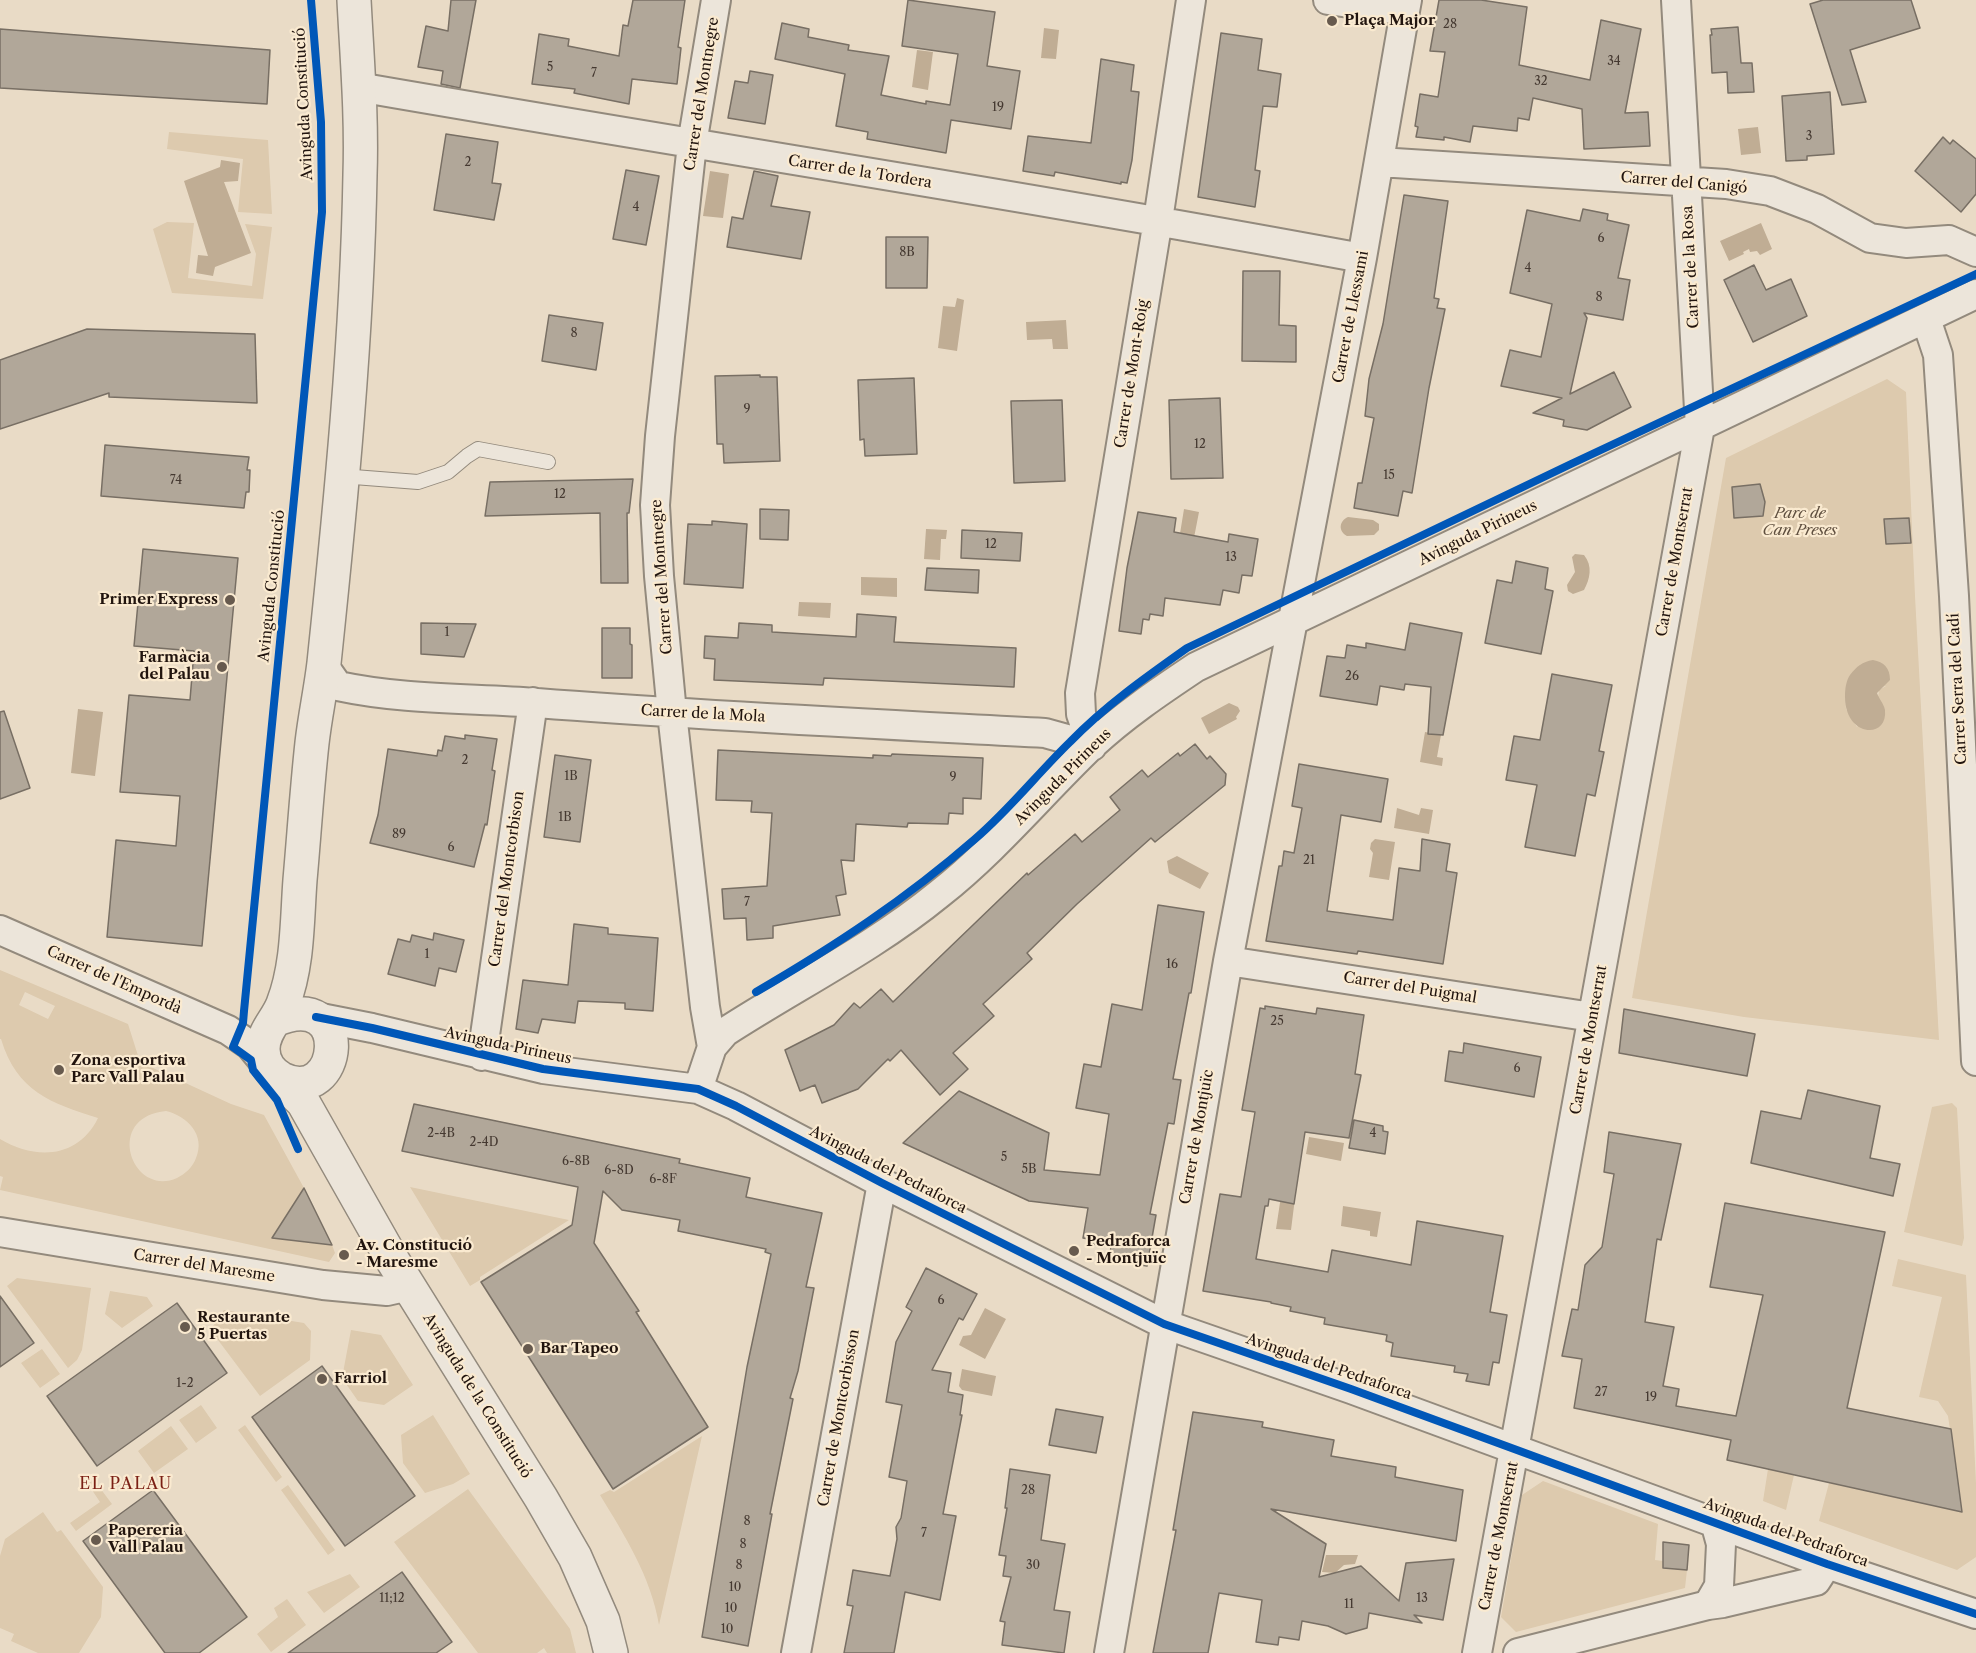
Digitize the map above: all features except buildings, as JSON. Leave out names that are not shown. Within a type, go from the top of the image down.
[{"type":"street","points":[[329,1145],[303,1102],[271,1071],[264,1057],[263,1047],[265,1037],[284,1004],[293,965],[312,741],[324,666],[341,476],[355,299],[360,186],[360,121],[354,0]]},
{"type":"street","name":"Carrer del Montnegre","points":[[712,1047],[705,1007],[672,713],[655,505],[660,436],[692,144],[716,0]]},
{"type":"street","name":"Carrer de Mont-Roig","points":[[1092,746],[1081,714],[1080,693],[1158,220],[1191,0]]},
{"type":"street","points":[[1328,0],[1406,5]]},
{"type":"street","name":"Carrer de la Rosa","points":[[1676,0],[1700,427]]},
{"type":"street","name":"Carrer de Llessami","points":[[1292,622],[1362,258],[1406,5]]},
{"type":"street","name":"Carrer de la Tordera","points":[[358,87],[1158,220],[1362,258]]},
{"type":"street","name":"Carrer del Canigó","points":[[1379,162],[1726,184],[1770,191],[1817,209],[1870,238],[1906,243],[1949,240],[1976,252]]},
{"type":"street","name":"Avinguda Pirineus","points":[[314,1016],[543,1069],[698,1089],[712,1047],[725,1032],[886,933],[938,896],[984,856],[1092,746],[1149,698],[1196,666],[1976,294]]},
{"type":"street","name":"Carrer Serra del Cadí","points":[[1926,319],[1938,355],[1954,596],[1976,1061]]},
{"type":"street","name":"Carrer de Montserrat","points":[[1477,1653],[1516,1449],[1700,427]]},
{"type":"street","name":"Carrer de Montjuïc","points":[[1109,1653],[1228,961],[1292,622]]},
{"type":"street","name":"Carrer de la Mola","points":[[324,666],[338,686],[393,696],[533,702],[672,713],[1045,733],[1092,746]]},
{"type":"street","name":"Carrer del Montcorbison","points":[[482,1056],[533,702]]},
{"type":"street","name":"Carrer de l'Empordà","points":[[0,930],[228,1030],[250,1044],[271,1071]]},
{"type":"street","name":"Carrer del Puigmal","points":[[1228,961],[1593,1017]]},
{"type":"street","points":[[293,965],[303,1002],[322,1022],[332,1042],[331,1057],[322,1092],[323,1114],[329,1145]]},
{"type":"street","points":[[273,1022],[296,1013],[314,1016]]},
{"type":"street","name":"Carrer de l'Empordà","points":[[228,1030],[252,1030],[273,1022]]},
{"type":"street","points":[[271,1071],[284,1080],[295,1083],[316,1078],[325,1070],[338,1042],[348,1034],[372,1028]]},
{"type":"street","name":"Avinguda del Pedraforca","points":[[698,1089],[736,1106],[882,1183],[1164,1324],[1351,1389],[1798,1554],[1976,1614]]},
{"type":"street","name":"Avinguda de la Constitució","points":[[329,1145],[408,1286],[575,1557],[603,1621],[611,1653]]},
{"type":"street","name":"Carrer de Montcorbisson","points":[[796,1653],[882,1183]]},
{"type":"street","name":"Carrer del Maresme","points":[[0,1232],[323,1285],[387,1291],[408,1286]]},
{"type":"street","points":[[1715,1522],[1721,1544],[1719,1586],[1715,1604]]},
{"type":"street","points":[[1715,1604],[1798,1554]]},
{"type":"street","points":[[1518,1653],[1816,1581],[1827,1564]]},
{"type":"lane","points":[[341,476],[418,482],[448,472],[478,449],[548,462]]},
{"type":"green space","points":[[169,132],[268,140],[272,214],[238,212],[243,159],[167,149]]},
{"type":"green space","points":[[167,222],[194,223],[188,278],[252,286],[256,254],[245,224],[272,227],[263,299],[172,293],[153,229]]},
{"type":"green space","name":"Parc de Can Preses","points":[[1887,379],[1906,392],[1939,1040],[1744,1017],[1632,998],[1726,458]],"holes":[[[1909,518],[1910,543],[1886,544],[1884,520]],[[1886,686],[1879,690],[1878,697],[1857,727],[1846,709],[1845,693]]]},
{"type":"green space","points":[[0,970],[128,1024],[140,1062],[231,1104],[264,1115],[304,1188],[273,1238],[332,1245],[335,1253],[329,1262],[0,1190],[3,1177],[0,1176],[0,1139],[27,1150],[55,1152],[79,1142],[98,1118],[65,1107],[38,1093],[16,1072],[0,1039]],"holes":[[[25,992],[55,1006],[48,1019],[19,1005]],[[166,1111],[181,1117],[193,1128],[198,1150],[195,1161],[186,1172],[177,1178],[161,1181],[147,1177],[137,1167],[131,1154],[130,1140],[135,1127],[147,1116]]]},
{"type":"green space","points":[[1952,1103],[1957,1108],[1964,1238],[1962,1246],[1904,1232],[1932,1107]]},
{"type":"green space","points":[[410,1187],[569,1220],[480,1277],[480,1280],[470,1286]]},
{"type":"green space","points":[[1898,1259],[1966,1275],[1976,1484],[1976,1557],[1957,1570],[1819,1521],[1829,1483],[1962,1512],[1948,1416],[1938,1401],[1919,1397],[1942,1297],[1892,1286]]},
{"type":"green space","points":[[17,1278],[91,1288],[82,1350],[77,1360],[68,1368],[7,1286]]},
{"type":"green space","points":[[110,1291],[147,1297],[153,1306],[122,1328],[105,1314]]},
{"type":"green space","points":[[224,1310],[304,1323],[311,1331],[310,1360],[260,1396],[212,1332],[211,1329]]},
{"type":"green space","points":[[351,1330],[381,1335],[413,1385],[384,1405],[358,1401],[342,1378]]},
{"type":"green space","points":[[42,1349],[60,1374],[40,1388],[21,1363]]},
{"type":"green space","points":[[201,1405],[217,1428],[196,1443],[179,1420]]},
{"type":"green space","points":[[433,1415],[470,1474],[453,1484],[425,1493],[403,1463],[401,1435]]},
{"type":"green space","points":[[245,1425],[282,1477],[276,1482],[238,1430]]},
{"type":"green space","points":[[171,1426],[188,1449],[154,1473],[138,1451]]},
{"type":"green space","points":[[702,1436],[659,1625],[650,1590],[643,1574],[628,1541],[600,1495],[610,1490],[614,1492]]},
{"type":"green space","points":[[1768,1469],[1794,1475],[1786,1510],[1763,1501]]},
{"type":"green space","points":[[94,1480],[112,1504],[76,1531],[70,1523],[100,1502],[88,1484]]},
{"type":"green space","points":[[1543,1481],[1658,1524],[1655,1560],[1663,1561],[1663,1569],[1687,1570],[1685,1588],[1516,1632],[1501,1617],[1522,1495]]},
{"type":"green space","points":[[288,1485],[335,1550],[328,1555],[281,1490]]},
{"type":"green space","points":[[468,1489],[570,1629],[576,1653],[547,1653],[544,1648],[537,1653],[478,1653],[394,1542]]},
{"type":"green space","points":[[43,1512],[57,1532],[61,1530],[103,1587],[101,1617],[79,1653],[38,1653],[11,1641],[14,1634],[0,1628],[0,1556],[5,1539]]},
{"type":"green space","points":[[350,1574],[360,1587],[324,1613],[307,1592]]},
{"type":"green space","points":[[287,1599],[306,1625],[271,1652],[257,1634],[278,1617],[274,1608]]},
{"type":"shaded area","points":[[1044,28],[1059,30],[1056,59],[1041,58]]},
{"type":"shaded area","points":[[917,50],[933,52],[928,90],[912,87]]},
{"type":"shaded area","points":[[1758,127],[1761,153],[1741,155],[1738,129]]},
{"type":"shaded area","points":[[221,160],[240,163],[238,181],[224,182],[251,253],[215,267],[213,276],[196,273],[198,255],[208,256],[184,181],[220,167]]},
{"type":"shaded area","points":[[710,171],[729,174],[723,218],[703,216]]},
{"type":"shaded area","points":[[1761,223],[1772,249],[1760,255],[1757,251],[1750,252],[1749,249],[1729,261],[1720,241]]},
{"type":"shaded area","points":[[957,298],[964,300],[957,351],[938,348],[943,306],[955,307]]},
{"type":"shaded area","points":[[1066,320],[1068,349],[1053,349],[1052,339],[1027,340],[1026,322]]},
{"type":"shaded area","points":[[1184,509],[1199,512],[1192,548],[1178,546]]},
{"type":"shaded area","points":[[1348,517],[1373,520],[1379,524],[1379,530],[1374,535],[1347,536],[1341,526]]},
{"type":"shaded area","points":[[926,529],[947,530],[946,539],[941,539],[940,560],[924,559]]},
{"type":"shaded area","points":[[1575,554],[1584,555],[1590,572],[1584,590],[1573,594],[1568,591],[1567,585],[1575,572],[1572,557]]},
{"type":"shaded area","points":[[861,577],[897,578],[897,597],[861,595]]},
{"type":"shaded area","points":[[799,602],[831,603],[830,618],[798,616]]},
{"type":"shaded area","points":[[1873,660],[1886,666],[1890,680],[1877,693],[1885,710],[1884,720],[1874,730],[1866,730],[1858,727],[1852,720],[1847,710],[1845,691],[1850,675],[1857,667]]},
{"type":"shaded area","points":[[1229,703],[1238,707],[1240,711],[1237,719],[1209,734],[1201,718]]},
{"type":"shaded area","points":[[78,709],[103,712],[95,776],[71,773]]},
{"type":"shaded area","points":[[1425,732],[1441,735],[1437,757],[1443,758],[1442,766],[1420,762]]},
{"type":"shaded area","points":[[1397,808],[1419,815],[1421,808],[1433,810],[1429,834],[1394,828]]},
{"type":"shaded area","points":[[1375,839],[1395,842],[1389,880],[1369,877],[1373,853],[1370,849]]},
{"type":"shaded area","points":[[1177,856],[1209,873],[1200,889],[1169,873],[1167,861]]},
{"type":"shaded area","points":[[1309,1137],[1344,1143],[1341,1161],[1306,1154]]},
{"type":"shaded area","points":[[1281,1196],[1295,1198],[1291,1230],[1276,1229]]},
{"type":"shaded area","points":[[1343,1206],[1381,1212],[1377,1237],[1370,1236],[1370,1231],[1341,1226]]},
{"type":"shaded area","points":[[985,1308],[1006,1319],[985,1359],[959,1345],[963,1336],[971,1335]]},
{"type":"shaded area","points":[[962,1369],[996,1376],[992,1396],[962,1390],[959,1386]]},
{"type":"shaded area","points":[[1326,1555],[1358,1555],[1355,1564],[1344,1565],[1335,1573],[1322,1572]]},
{"type":"cycle path","name":"Avinguda Constitució","points":[[298,1149],[277,1100],[253,1070],[251,1060],[233,1047],[243,1023],[322,212],[321,122],[311,0]]},
{"type":"cycle path","points":[[756,992],[869,921],[949,861],[1000,816],[1097,716],[1187,648],[1976,274]]},
{"type":"cycle path","points":[[316,1017],[543,1069],[698,1089],[736,1106],[882,1183],[1164,1324],[1351,1389],[1827,1564],[1976,1614]]},
{"type":"place","name":"Plaça Major","points":[[1332,21]]},
{"type":"place","name":"Primer Express","points":[[230,600]]},
{"type":"place","name":"Farmàcia del Palau","points":[[222,667]]},
{"type":"place","name":"Zona esportiva Parc Vall Palau","points":[[59,1070]]},
{"type":"place","name":"Pedraforca - Montjuïc","points":[[1074,1251]]},
{"type":"place","name":"Av. Constitució - Maresme","points":[[344,1255]]},
{"type":"place","name":"Restaurante 5 Puertas","points":[[185,1327]]},
{"type":"place","name":"Bar Tapeo","points":[[528,1349]]},
{"type":"place","name":"Farriol","points":[[322,1379]]},
{"type":"place","name":"Papereria Vall Palau","points":[[96,1540]]},
{"type":"district","name":"EL PALAU","points":[[126,1484]]}]
